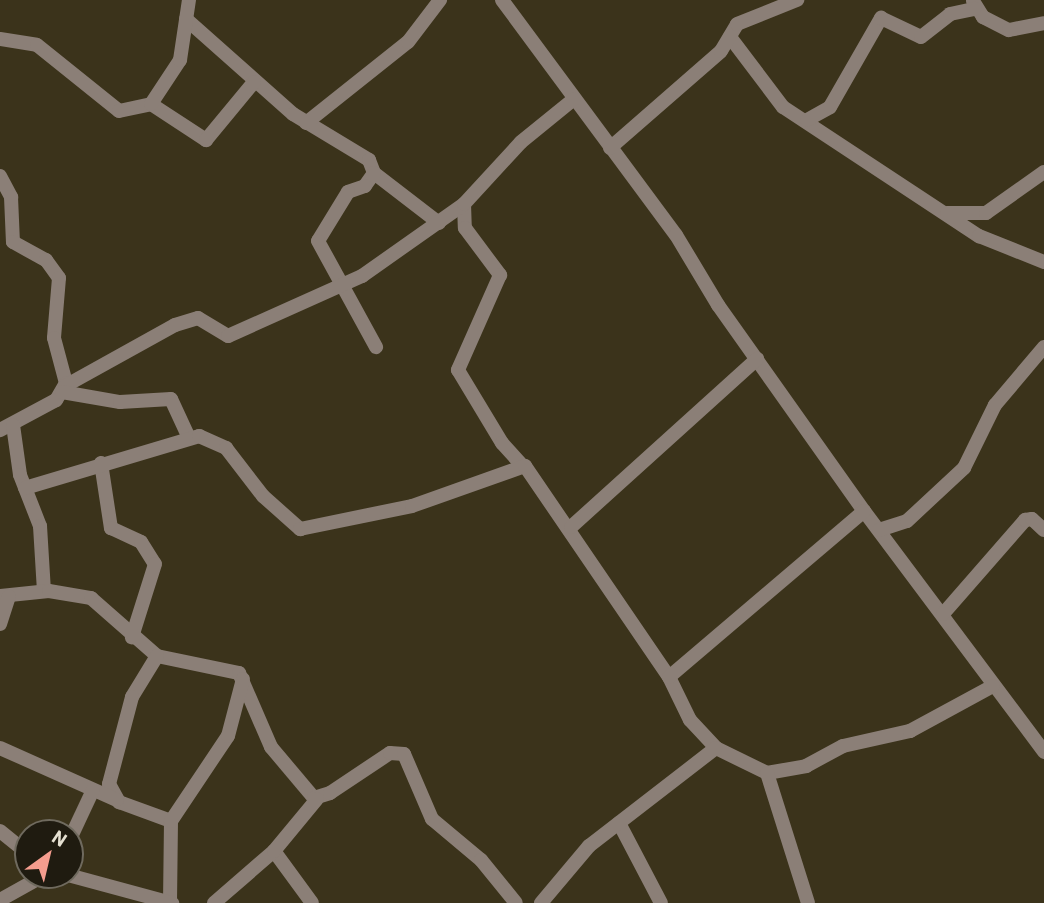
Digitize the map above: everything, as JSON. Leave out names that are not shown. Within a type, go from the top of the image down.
[{"type":"street","points":[[0,39],[37,45],[119,111],[151,104],[178,66],[189,0]]},
{"type":"street","points":[[306,123],[408,42],[440,0]]},
{"type":"street","points":[[502,0],[676,235],[757,359],[864,511],[1044,752]]},
{"type":"street","points":[[610,148],[697,73],[741,21],[797,0]]},
{"type":"street","points":[[807,120],[830,107],[881,18],[921,37],[950,14],[974,5],[1009,30],[1044,23]]},
{"type":"street","points":[[186,19],[254,82],[306,123],[369,160],[374,173],[439,223]]},
{"type":"street","points":[[730,37],[776,101],[979,236],[1044,262]]},
{"type":"street","points":[[151,104],[208,140],[254,82]]},
{"type":"street","points":[[44,591],[40,526],[6,428],[64,389],[175,324],[198,318],[228,336],[344,284],[464,204],[521,142],[574,99]]},
{"type":"street","points":[[947,213],[986,213],[1044,172]]},
{"type":"street","points":[[374,173],[365,186],[348,192],[321,232],[321,251],[344,284],[376,346]]},
{"type":"street","points":[[0,176],[11,197],[13,242],[46,260],[60,278],[54,338],[64,389]]},
{"type":"street","points":[[464,204],[465,228],[500,275],[458,370],[502,443],[571,527],[575,543],[669,677],[690,720],[716,748],[768,773],[806,766],[843,746],[910,731],[993,686]]},
{"type":"street","points":[[879,530],[907,521],[964,468],[995,405],[1044,347]]},
{"type":"street","points":[[571,527],[757,359]]},
{"type":"street","points":[[64,389],[120,402],[171,399],[189,438]]},
{"type":"street","points":[[25,488],[189,438],[209,437],[226,448],[296,529],[412,506],[522,465]]},
{"type":"street","points":[[101,463],[111,528],[141,542],[155,564],[132,637]]},
{"type":"street","points":[[669,677],[864,511]]},
{"type":"street","points":[[943,614],[1025,520],[1032,519],[1044,530]]},
{"type":"street","points":[[0,624],[5,596],[44,591],[99,601],[132,637],[157,656],[230,670],[243,679],[271,747],[317,799]]},
{"type":"street","points":[[119,802],[109,784],[121,725],[157,656]]},
{"type":"street","points":[[84,879],[171,902],[171,821],[228,736],[243,679]]},
{"type":"street","points":[[0,748],[119,802],[171,821]]},
{"type":"street","points":[[541,903],[559,888],[581,854],[716,748]]},
{"type":"street","points":[[215,903],[274,851],[317,799],[390,753],[402,753],[414,769],[421,800],[432,819],[481,860],[516,903]]},
{"type":"street","points":[[768,773],[808,903]]},
{"type":"street","points":[[79,819],[93,790]]},
{"type":"street","points":[[619,823],[661,903]]},
{"type":"street","points":[[0,831],[14,842]]},
{"type":"street","points":[[274,851],[312,903]]},
{"type":"street","points":[[0,900],[20,889]]}]
